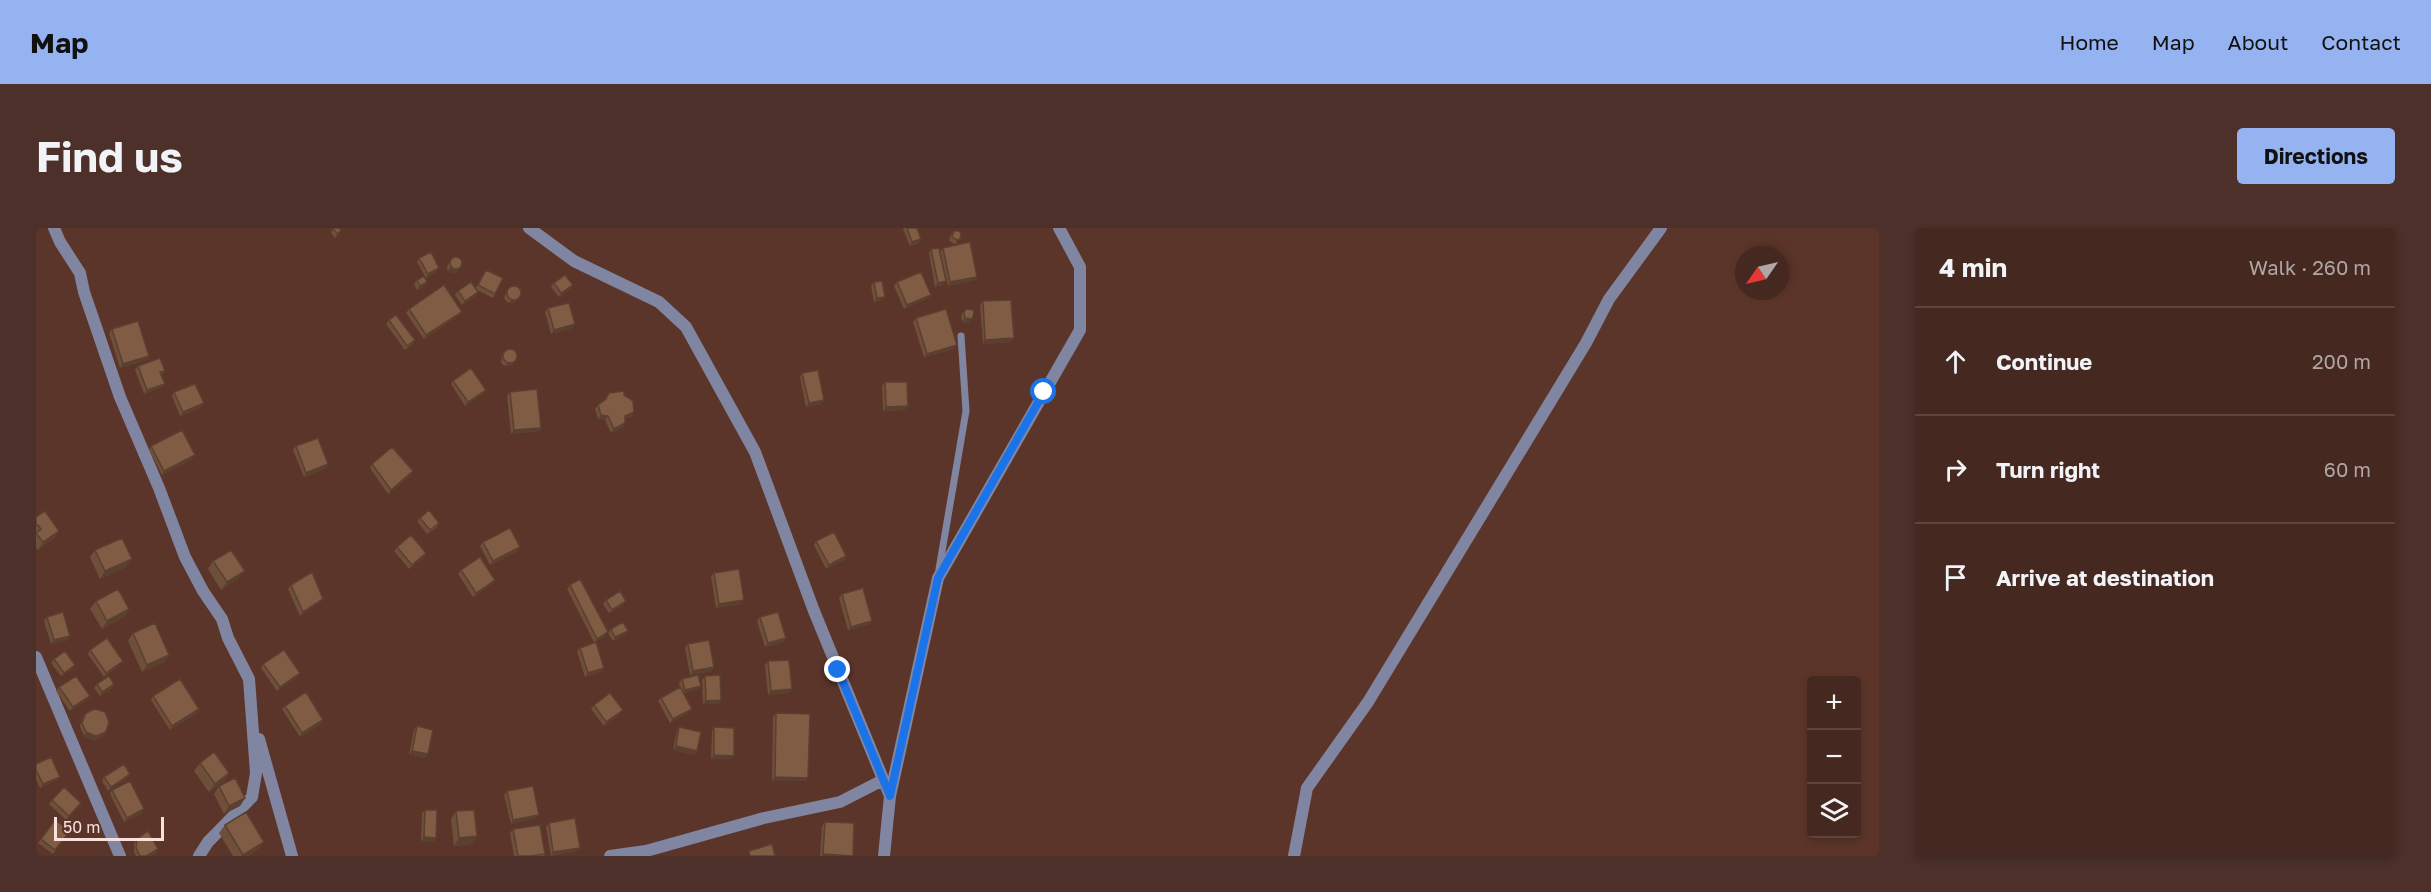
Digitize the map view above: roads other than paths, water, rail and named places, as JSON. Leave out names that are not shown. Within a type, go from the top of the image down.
[{"type":"street","points":[[54,228],[60,242],[80,273],[84,292],[120,397],[159,488],[184,557],[222,619],[228,638],[249,679],[256,772],[252,797],[208,842],[200,856]]},
{"type":"street","points":[[529,228],[574,261],[659,302],[686,327],[755,452],[814,611],[890,796]]},
{"type":"street","points":[[884,856],[890,796],[938,578],[1080,330],[1080,267],[1059,228]]},
{"type":"street","points":[[1294,856],[1307,788],[1368,702],[1580,353],[1609,299],[1661,228]]},
{"type":"street","points":[[36,657],[120,856]]},
{"type":"street","points":[[253,715],[292,856]]},
{"type":"street","points":[[610,856],[646,851],[764,818],[840,802],[883,780]]},
{"type":"lane","points":[[938,578],[966,411],[961,336]]}]
